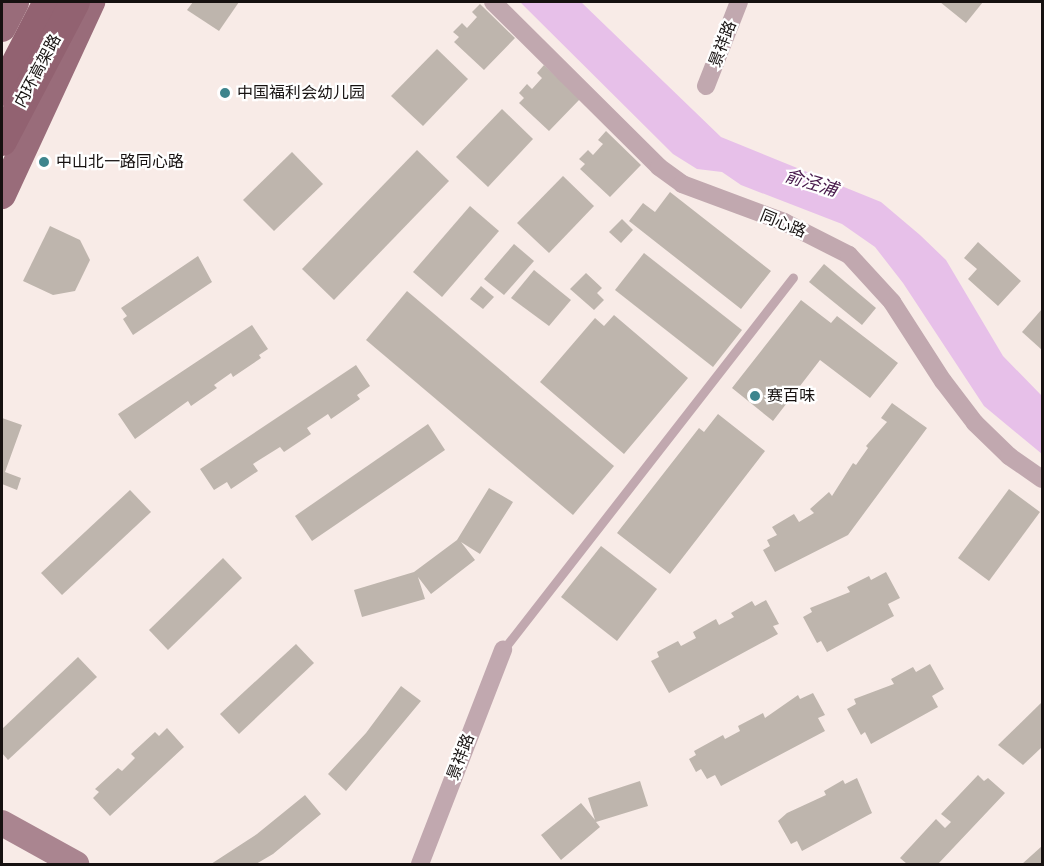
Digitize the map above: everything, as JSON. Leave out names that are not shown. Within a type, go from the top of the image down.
[{"type":"highway","name":"内环高架路","points":[[2,91],[48,2]]},
{"type":"highway","name":"内环高架路","points":[[2,141],[75,2]]},
{"type":"main road","points":[[2,28],[15,2]]},
{"type":"main road","points":[[2,195],[91,2]]},
{"type":"main road","points":[[2,823],[76,864]]},
{"type":"street","name":"同心路","points":[[493,2],[659,167],[682,184],[784,222],[849,255],[892,302],[942,381],[975,423],[1010,456],[1042,479]]},
{"type":"street","name":"景祥路","points":[[706,86],[739,2]]},
{"type":"street","name":"景祥路","points":[[420,864],[503,650]]},
{"type":"lane","points":[[503,650],[793,278]]},
{"type":"water","name":"俞泾浦","points":[[520,2],[581,2],[721,137],[881,202],[920,235],[946,260],[1003,356],[1042,396],[1042,454],[984,406],[903,283],[875,247],[842,224],[741,185],[722,172],[697,169],[673,154]]},
{"type":"building","points":[[193,2],[239,2],[219,31],[187,10]]},
{"type":"building","points":[[940,2],[983,2],[966,23]]},
{"type":"building","points":[[480,4],[515,38],[484,70],[454,42],[459,37],[453,32],[462,23],[467,28],[477,17],[472,12]]},
{"type":"building","points":[[437,49],[468,79],[423,126],[391,96]]},
{"type":"building","points":[[544,65],[580,99],[549,131],[519,103],[524,98],[519,93],[527,84],[532,89],[542,78],[537,73]]},
{"type":"building","points":[[502,109],[533,139],[488,187],[456,157]]},
{"type":"building","points":[[606,131],[641,165],[610,197],[580,169],[585,164],[579,159],[588,150],[593,155],[603,144],[598,140]]},
{"type":"building","points":[[417,150],[449,181],[334,300],[302,269]]},
{"type":"building","points":[[292,152],[323,184],[274,231],[243,200]]},
{"type":"building","points":[[563,176],[594,206],[549,253],[517,223]]},
{"type":"building","points":[[670,192],[771,271],[741,309],[629,221],[643,203],[655,212]]},
{"type":"building","points":[[470,206],[499,231],[442,297],[413,272]]},
{"type":"building","points":[[622,219],[633,230],[621,243],[609,232]]},
{"type":"building","points":[[50,226],[80,240],[90,260],[75,291],[53,295],[23,281]]},
{"type":"building","points":[[978,242],[1021,281],[998,306],[968,279],[977,269],[964,258]]},
{"type":"building","points":[[514,244],[534,261],[504,295],[484,279]]},
{"type":"building","points":[[644,253],[742,330],[713,367],[615,290]]},
{"type":"building","points":[[198,256],[212,282],[133,335],[123,319],[127,316],[121,308]]},
{"type":"building","points":[[824,264],[876,308],[862,325],[809,282]]},
{"type":"building","points":[[534,270],[571,300],[549,326],[511,298]]},
{"type":"building","points":[[586,273],[602,288],[597,293],[604,300],[594,310],[570,289]]},
{"type":"building","points":[[481,286],[494,297],[483,309],[470,299]]},
{"type":"building","points":[[407,291],[614,466],[573,515],[366,340]]},
{"type":"building","points":[[801,300],[831,323],[837,316],[898,363],[870,398],[820,360],[773,421],[732,388]]},
{"type":"building","points":[[1042,309],[1042,350],[1022,332]]},
{"type":"building","points":[[614,315],[688,378],[624,454],[540,382],[595,318],[604,326]]},
{"type":"building","points":[[252,325],[268,349],[259,355],[261,358],[233,377],[231,373],[214,385],[217,388],[191,406],[188,401],[135,439],[118,414]]},
{"type":"building","points":[[356,365],[370,386],[357,395],[360,399],[331,419],[328,414],[307,428],[311,434],[284,452],[280,447],[253,464],[258,471],[231,489],[227,482],[214,490],[200,469]]},
{"type":"building","points":[[892,403],[927,428],[848,535],[775,572],[763,550],[770,546],[767,540],[777,535],[772,527],[794,514],[799,522],[814,513],[810,509],[829,492],[832,496],[853,463],[856,465],[868,448],[866,446],[887,422],[881,418]]},
{"type":"building","points":[[718,414],[765,451],[670,574],[617,533],[699,428],[704,432]]},
{"type":"building","points":[[2,418],[22,425],[5,472],[21,478],[17,490],[2,484]]},
{"type":"building","points":[[428,424],[445,450],[312,541],[295,516]]},
{"type":"building","points":[[489,488],[513,502],[480,554],[461,542],[475,560],[431,594],[418,577],[425,599],[362,617],[354,590],[414,572],[457,540]]},
{"type":"building","points":[[1009,489],[1040,512],[989,581],[958,558]]},
{"type":"building","points":[[130,490],[151,512],[62,595],[41,573]]},
{"type":"building","points":[[601,546],[657,589],[617,641],[561,597]]},
{"type":"building","points":[[223,558],[242,578],[168,650],[149,630]]},
{"type":"building","points":[[886,572],[900,598],[888,604],[894,616],[827,652],[821,641],[817,643],[803,617],[812,612],[810,608],[850,592],[847,587],[869,576],[871,580]]},
{"type":"building","points":[[766,600],[779,624],[773,626],[778,634],[669,693],[651,661],[659,657],[657,652],[678,641],[681,646],[696,638],[693,632],[716,619],[719,625],[734,617],[731,613],[752,601],[755,606]]},
{"type":"building","points":[[296,644],[314,663],[239,734],[220,714]]},
{"type":"building","points":[[78,657],[97,677],[8,760],[2,753],[2,729]]},
{"type":"building","points":[[930,664],[944,689],[932,696],[938,707],[871,744],[865,732],[861,735],[847,709],[856,704],[854,699],[894,684],[891,679],[913,667],[916,672]]},
{"type":"building","points":[[401,686],[421,701],[346,791],[328,774],[366,733]]},
{"type":"building","points":[[813,693],[825,715],[818,718],[825,731],[721,786],[715,775],[707,779],[701,769],[696,772],[689,759],[696,755],[694,751],[723,735],[725,739],[740,731],[738,726],[763,713],[765,718],[798,695],[800,699]]},
{"type":"building","points":[[1042,702],[1042,747],[1023,765],[998,745]]},
{"type":"building","points":[[167,728],[184,747],[110,816],[93,798],[99,792],[95,789],[118,768],[122,771],[135,758],[131,754],[155,732],[159,736]]},
{"type":"building","points":[[978,775],[984,781],[988,778],[1005,793],[938,864],[907,864],[900,858],[936,819],[945,828],[951,822],[941,814]]},
{"type":"building","points":[[857,778],[872,813],[802,851],[797,841],[791,844],[778,821],[787,813],[826,795],[824,791],[843,780],[845,784]]},
{"type":"building","points":[[640,781],[648,806],[596,822],[600,827],[561,860],[541,835],[581,803],[595,820],[588,798]]},
{"type":"building","points":[[305,795],[321,814],[273,854],[256,864],[211,864],[257,834]]},
{"type":"building","points":[[1042,846],[1042,864],[1022,864]]},
{"type":"place","name":"中国福利会幼儿园","points":[[225,93]]},
{"type":"place","name":"中山北一路同心路","points":[[44,162]]},
{"type":"place","name":"赛百味","points":[[755,396]]}]
